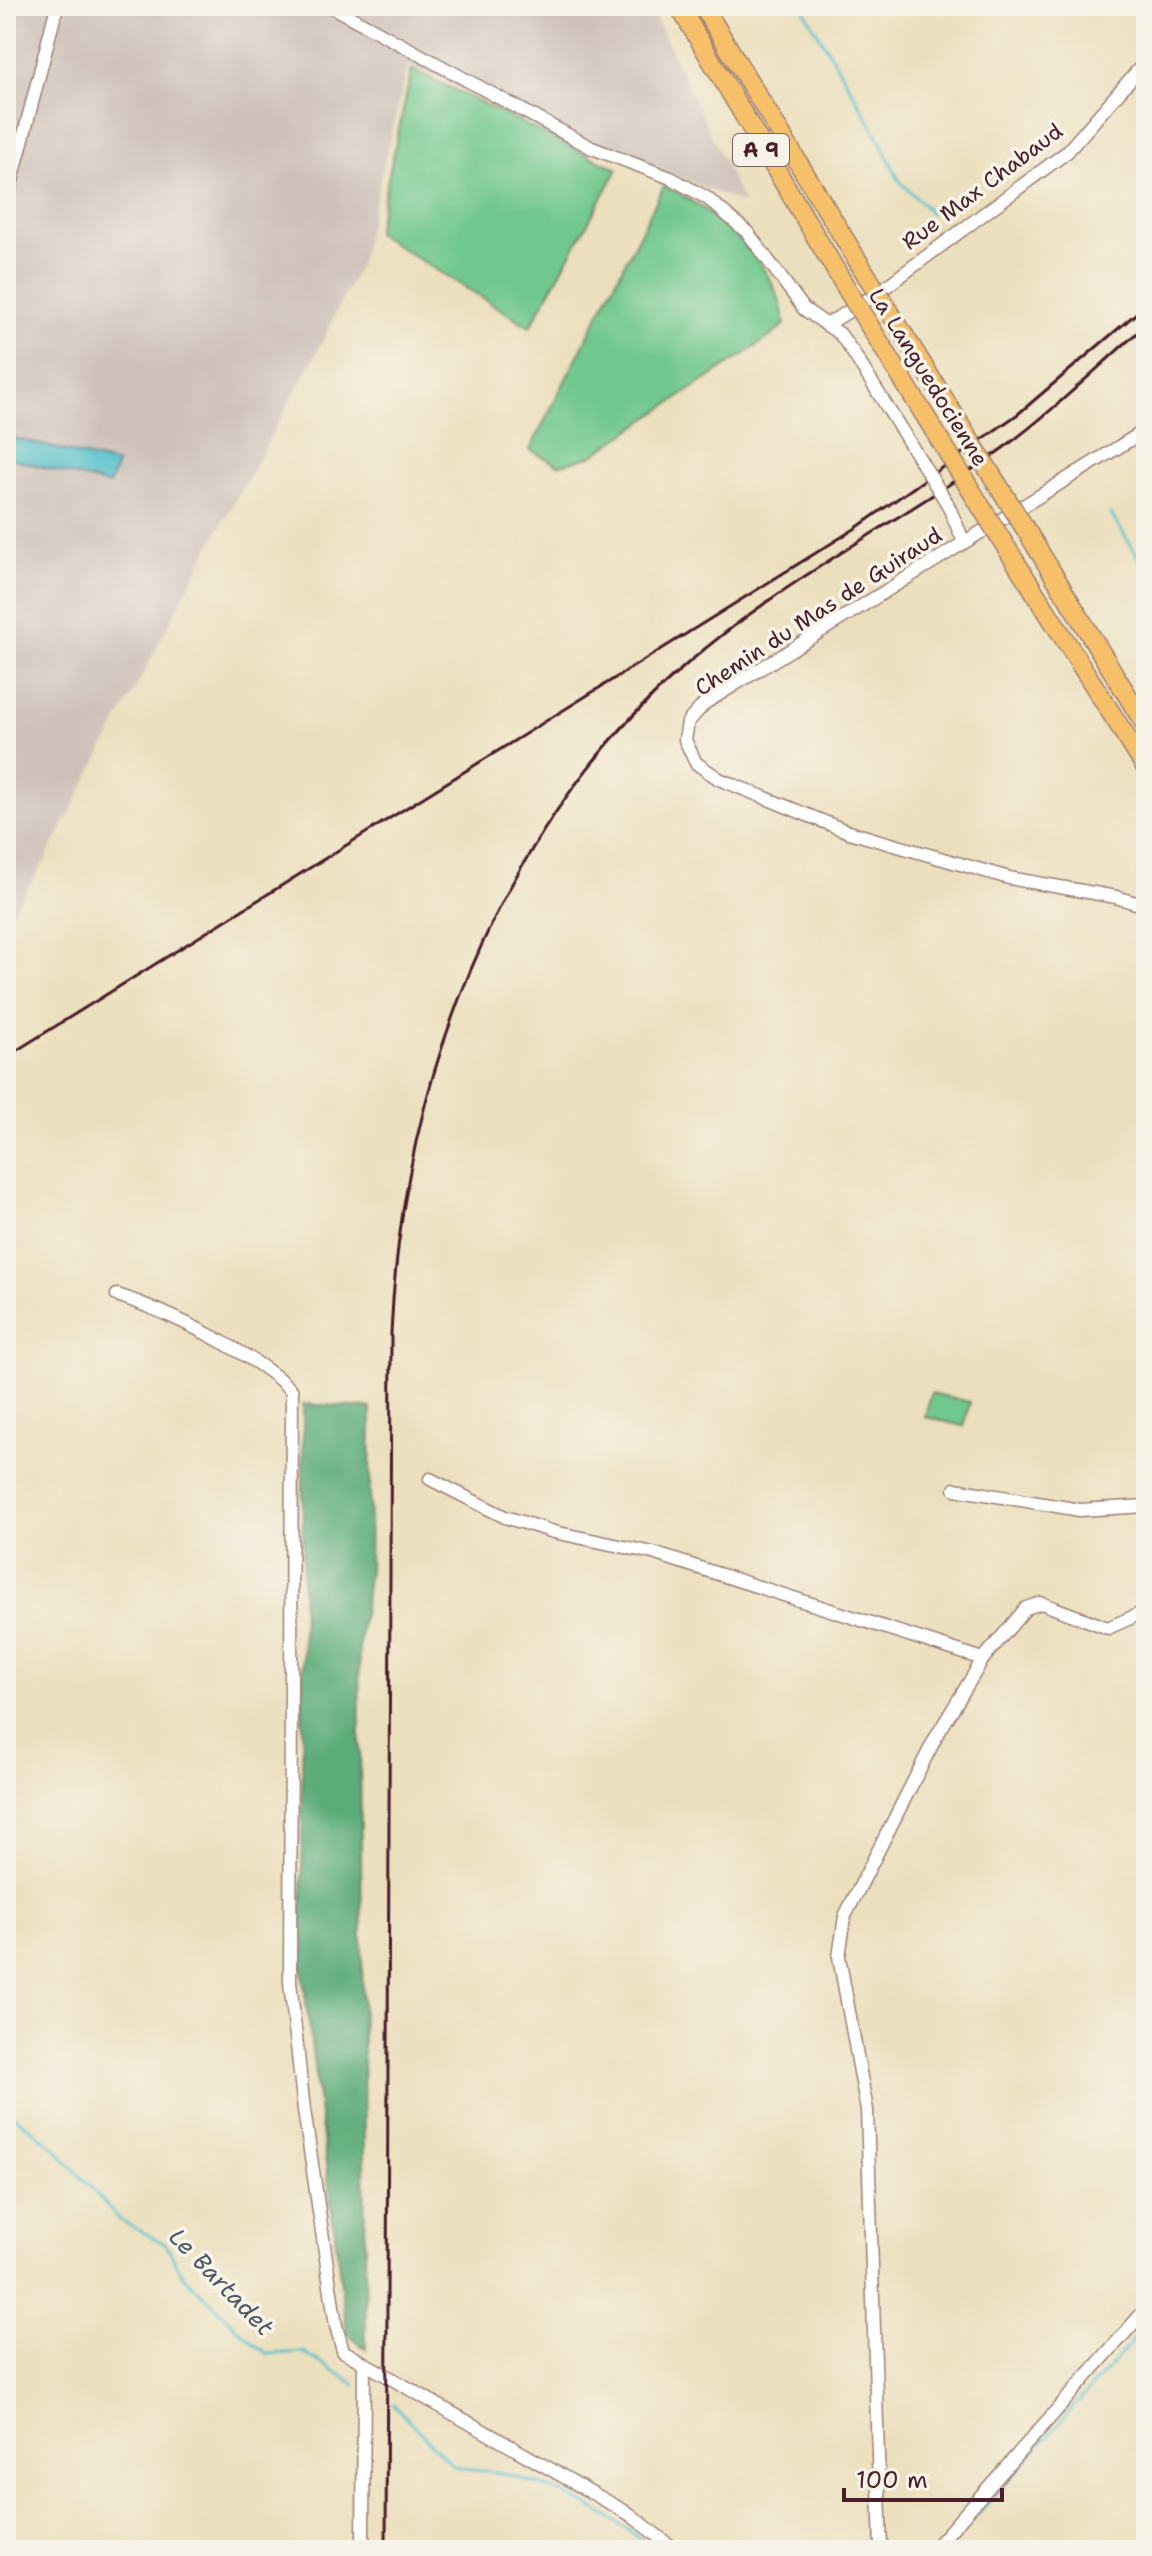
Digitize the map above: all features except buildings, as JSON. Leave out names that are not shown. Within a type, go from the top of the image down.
[{"type":"highway","name":"La Languedocienne","points":[[679,6],[848,291],[1146,768]]},
{"type":"highway","name":"La Languedocienne","points":[[703,6],[1146,726]]},
{"type":"street","points":[[6,204],[57,6]]},
{"type":"street","points":[[330,6],[592,148],[671,178],[707,198],[742,226],[804,309],[840,334],[947,503],[964,542],[1146,430]]},
{"type":"street","name":"Rue Max Chabaud","points":[[826,325],[872,297],[1067,152],[1146,61]]},
{"type":"street","name":"Chemin du Mas de Guiraud","points":[[964,542],[705,703],[688,722],[685,740],[696,763],[719,779],[849,832],[1009,878],[1146,906]]},
{"type":"street","points":[[117,1295],[189,1327],[249,1359],[277,1376],[292,1391],[290,1982],[304,2110],[336,2326],[343,2351],[631,2515],[675,2550]]},
{"type":"street","points":[[430,1479],[505,1517],[554,1532],[653,1553],[983,1659]]},
{"type":"street","points":[[955,1489],[1080,1510],[1146,1506]]},
{"type":"street","points":[[881,2550],[867,2110],[839,1957],[845,1916],[936,1737],[983,1659],[1026,1608],[1041,1603],[1108,1628],[1146,1611]]},
{"type":"street","points":[[933,2550],[1146,2309]]},
{"type":"street","points":[[363,2550],[364,2364]]},
{"type":"shaded area","points":[[6,6],[650,6],[744,204],[408,66],[359,265],[315,356],[211,544],[43,864],[6,921]]},
{"type":"green space","points":[[412,70],[618,169],[530,327],[376,233]]},
{"type":"green space","points":[[664,186],[704,209],[741,241],[770,280],[780,301],[785,324],[591,456],[559,465],[530,450]]},
{"type":"green space","points":[[931,1393],[970,1402],[964,1426],[925,1417]]},
{"type":"green space","points":[[303,1404],[371,1408],[369,1570],[359,1645],[366,2349],[347,2334],[302,1968]]},
{"type":"water","points":[[6,436],[117,464],[109,485],[6,457]]},
{"type":"waterway","points":[[802,6],[874,129],[899,180],[931,213]]},
{"type":"waterway","points":[[1110,513],[1146,568]]},
{"type":"waterway","name":"Le Bartadet","points":[[6,2109],[55,2148],[121,2221],[166,2244],[183,2275],[255,2345],[268,2354],[303,2352],[355,2384]]},
{"type":"waterway","points":[[946,2550],[1146,2326]]},
{"type":"waterway","name":"Le Bartadet","points":[[394,2405],[452,2465],[501,2473],[564,2494],[618,2523],[655,2550]]},
{"type":"railway","points":[[6,1057],[856,528],[1018,414],[1146,305]]},
{"type":"railway","points":[[386,2550],[391,1333],[399,1240],[415,1148],[439,1057],[472,968],[512,883],[562,804],[620,730],[687,664],[722,635],[796,582],[1010,443],[1146,325]]}]
